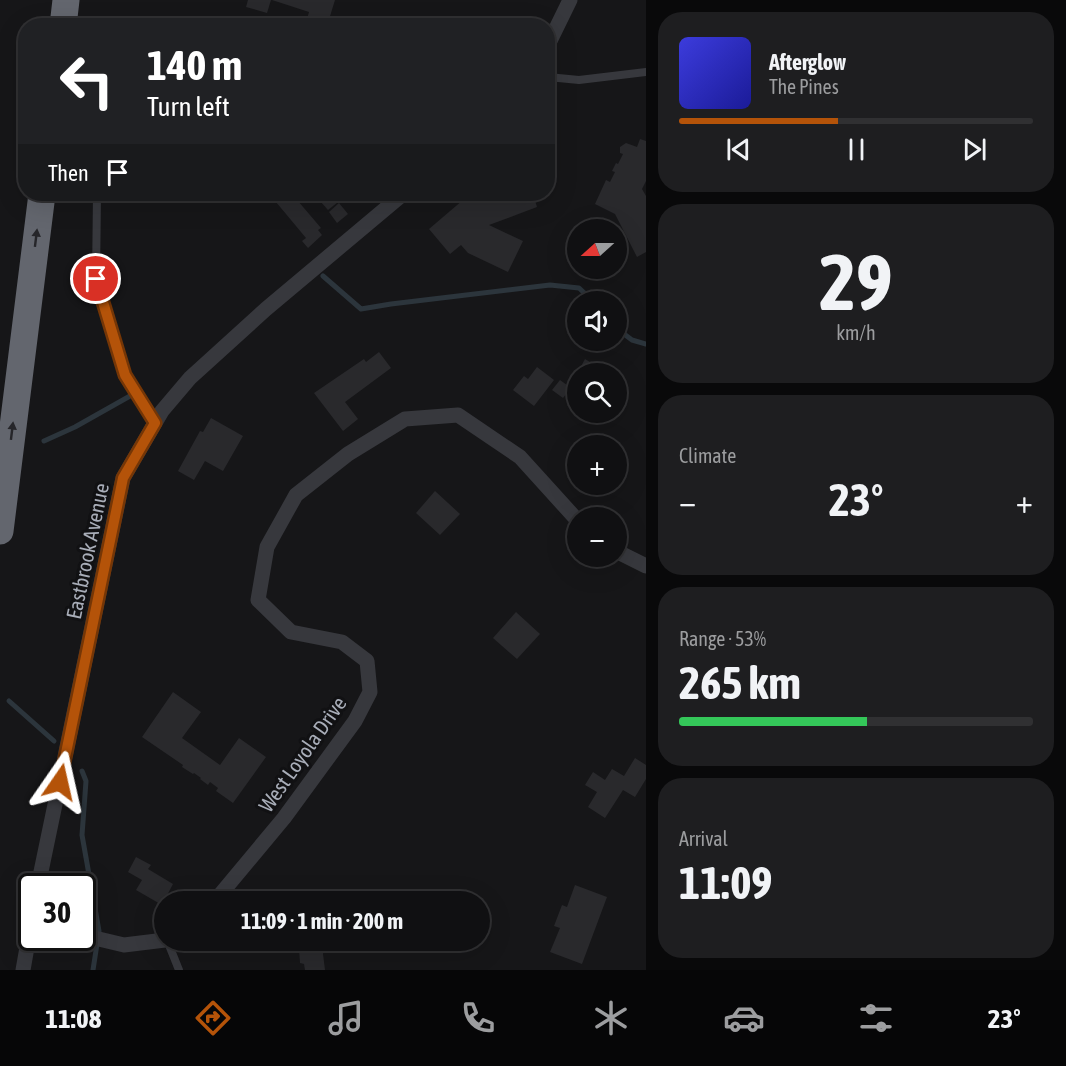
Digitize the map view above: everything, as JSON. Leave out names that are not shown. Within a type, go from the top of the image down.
[{"type":"highway","points":[[64,18],[66,0]]},
{"type":"highway","points":[[0,531],[41,201]]},
{"type":"street","points":[[555,31],[570,0]]},
{"type":"street","name":"Eastbrook Avenue","points":[[41,873],[123,478],[162,411],[190,378],[266,309],[395,201]]},
{"type":"street","name":"West Loyola Drive","points":[[223,891],[292,808],[355,721],[370,692],[367,661],[342,642],[291,632],[258,600],[267,547],[296,495],[348,454],[405,419],[458,415],[520,457],[567,509]]},
{"type":"street","points":[[627,556],[646,566]]},
{"type":"street","points":[[96,938],[124,945],[154,941]]},
{"type":"street","points":[[23,970],[26,951]]},
{"type":"lane","points":[[555,78],[579,80],[646,72]]},
{"type":"lane","points":[[97,201],[96,279],[125,375],[155,423]]},
{"type":"lane","points":[[171,951],[179,970]]},
{"type":"building","points":[[248,0],[271,0],[267,13],[246,7]]},
{"type":"building","points":[[272,0],[335,0],[329,18],[307,18],[309,12]]},
{"type":"building","points":[[640,139],[646,141],[646,181],[642,189],[646,196],[646,252],[637,257],[627,237],[627,219],[618,219],[615,214],[595,204],[606,180],[610,182],[615,172],[612,171],[623,154],[620,153],[620,147],[626,143],[637,147]]},
{"type":"building","points":[[298,201],[321,228],[318,230],[322,235],[308,248],[302,241],[306,238],[276,202]]},
{"type":"building","points":[[320,201],[337,201],[338,202],[328,210]]},
{"type":"building","points":[[462,201],[535,201],[537,207],[489,225],[523,241],[508,272],[468,253],[461,245],[450,254],[429,229]]},
{"type":"building","points":[[339,203],[348,214],[337,223],[329,212]]},
{"type":"building","points":[[379,352],[391,368],[345,402],[358,419],[343,431],[314,393],[364,359],[366,362]]},
{"type":"building","points":[[537,367],[554,380],[534,406],[513,390],[524,376],[528,379]]},
{"type":"building","points":[[560,380],[567,385],[567,393],[563,398],[552,390]]},
{"type":"building","points":[[211,418],[243,436],[223,471],[205,461],[194,480],[178,471],[200,431],[203,432]]},
{"type":"building","points":[[435,491],[460,514],[440,535],[416,513]]},
{"type":"building","points":[[516,612],[540,634],[517,659],[493,638]]},
{"type":"building","points":[[173,692],[201,712],[182,738],[220,765],[239,738],[266,757],[233,803],[216,791],[218,788],[210,782],[208,785],[142,737]]},
{"type":"building","points":[[635,758],[646,765],[646,779],[635,797],[623,790],[605,818],[588,807],[597,792],[585,785],[593,772],[605,780],[612,769],[624,776]]},
{"type":"building","points":[[136,857],[151,865],[148,869],[173,884],[169,891],[154,891],[154,900],[136,890],[142,880],[128,872]]},
{"type":"building","points":[[575,885],[607,897],[582,964],[550,952],[560,928],[554,926],[562,905],[567,907]]},
{"type":"building","points":[[299,951],[324,951],[325,970],[305,970],[304,964],[300,963]]},
{"type":"waterway","points":[[323,276],[361,309],[550,285],[579,288],[582,291]]},
{"type":"waterway","points":[[627,336],[646,344]]},
{"type":"waterway","points":[[44,441],[75,427],[130,396]]},
{"type":"waterway","points":[[9,701],[54,741]]},
{"type":"waterway","points":[[82,771],[86,781],[82,835],[99,931],[93,970]]},
{"type":"route","points":[[60,782],[123,478],[155,423],[125,375],[96,279]]}]
